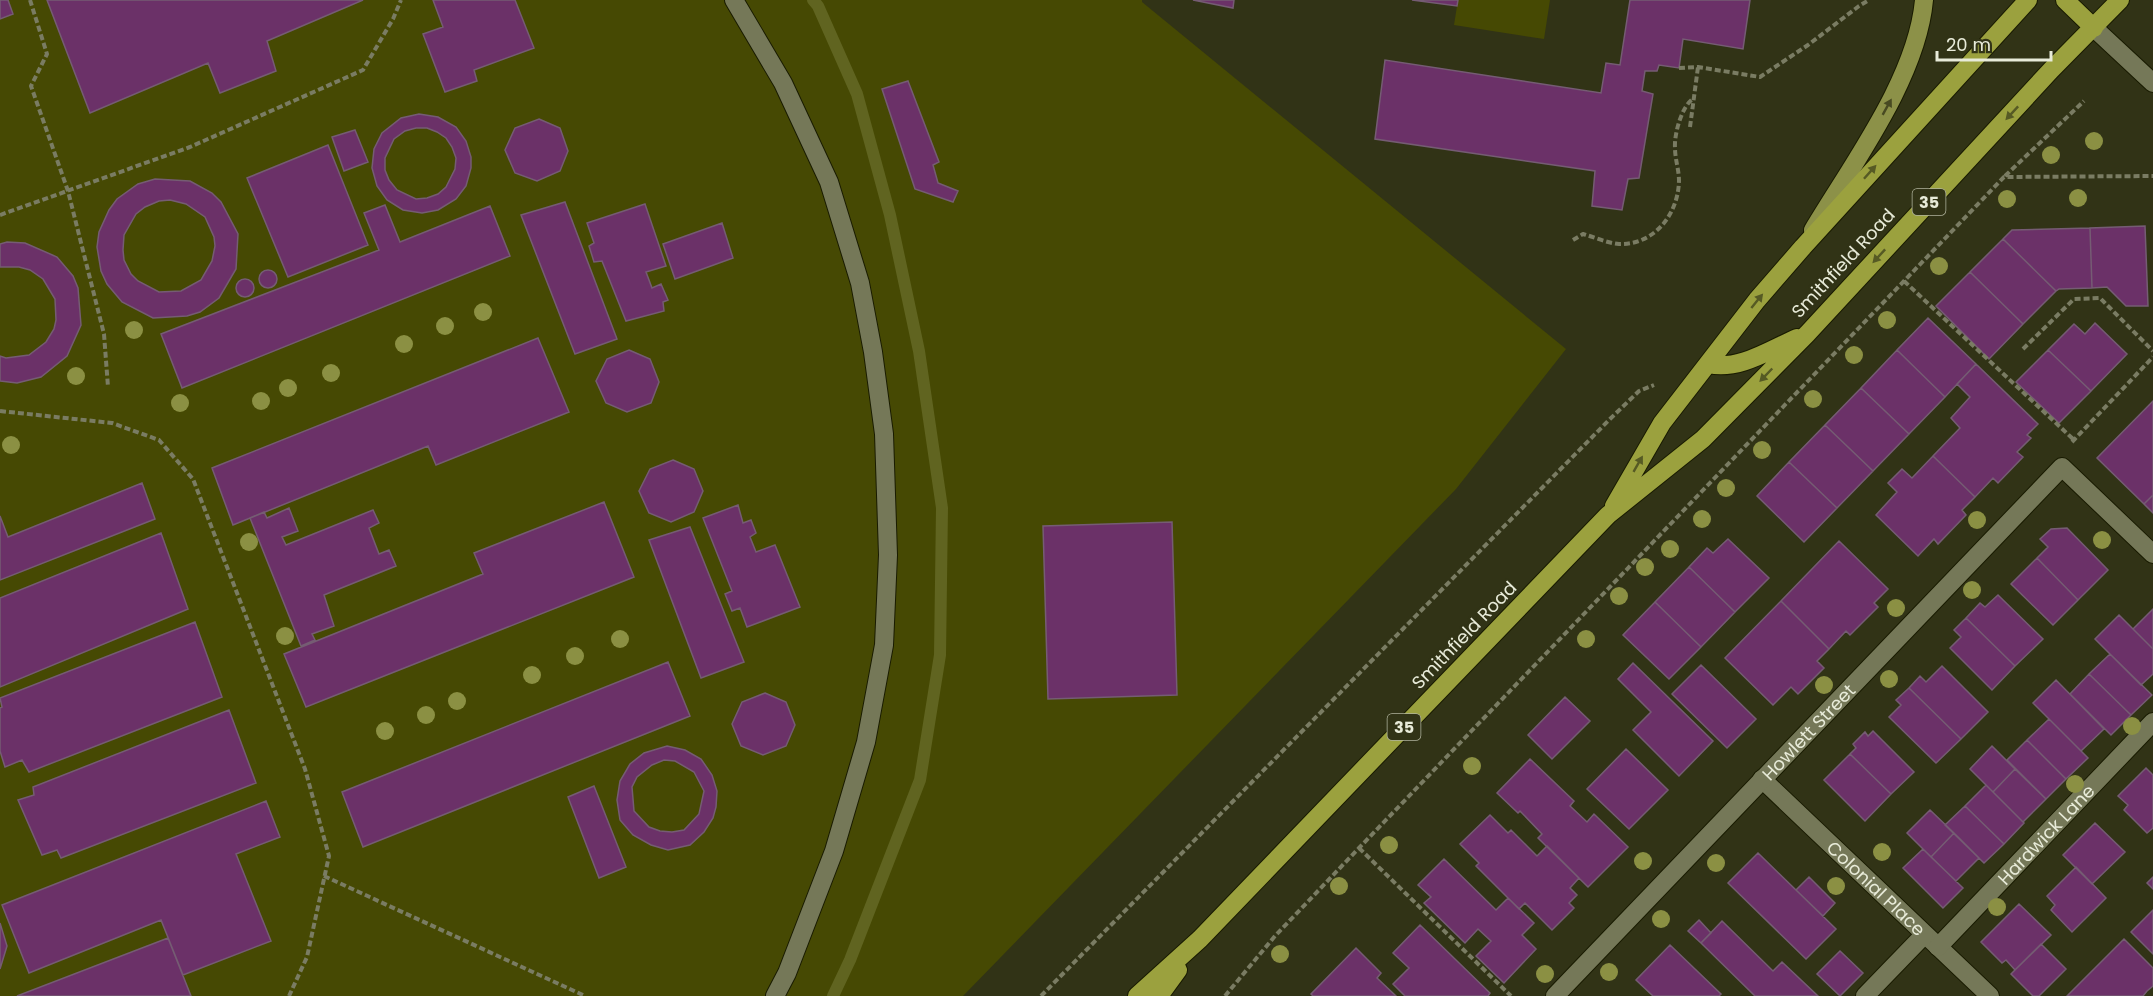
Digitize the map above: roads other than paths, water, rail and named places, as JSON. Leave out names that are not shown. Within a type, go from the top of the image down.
[{"type":"highway","name":"Smithfield Road","points":[[1608,515],[1662,423],[1757,300],[2028,0]]},
{"type":"highway","points":[[2065,0],[2094,28]]},
{"type":"highway","name":"Smithfield Road","points":[[1137,996],[1200,939],[1608,515],[1703,439],[1807,334],[2051,70],[2120,0]]},
{"type":"highway","points":[[1709,364],[1727,365],[1742,362],[1807,334]]},
{"type":"highway","name":"Smithfield Road","points":[[1159,996],[1200,939]]},
{"type":"main road","points":[[1803,247],[1892,97],[1917,37],[1924,0]]},
{"type":"street","points":[[734,0],[783,83],[829,182],[860,283],[873,352],[884,434],[888,555],[884,645],[866,742],[834,851],[787,972],[775,996]]},
{"type":"street","points":[[2094,28],[2153,83]]},
{"type":"street","name":"Howlett Street","points":[[1555,996],[2062,467],[2153,554]]},
{"type":"street","name":"Hardwick Lane","points":[[1938,947],[2153,722]]},
{"type":"street","name":"Colonial Place","points":[[1762,779],[1990,996]]},
{"type":"street","points":[[1865,996],[1924,935]]},
{"type":"waterway","points":[[813,0],[818,6],[857,94],[890,215],[919,351],[942,508],[940,655],[920,780],[850,960],[833,996]]}]
